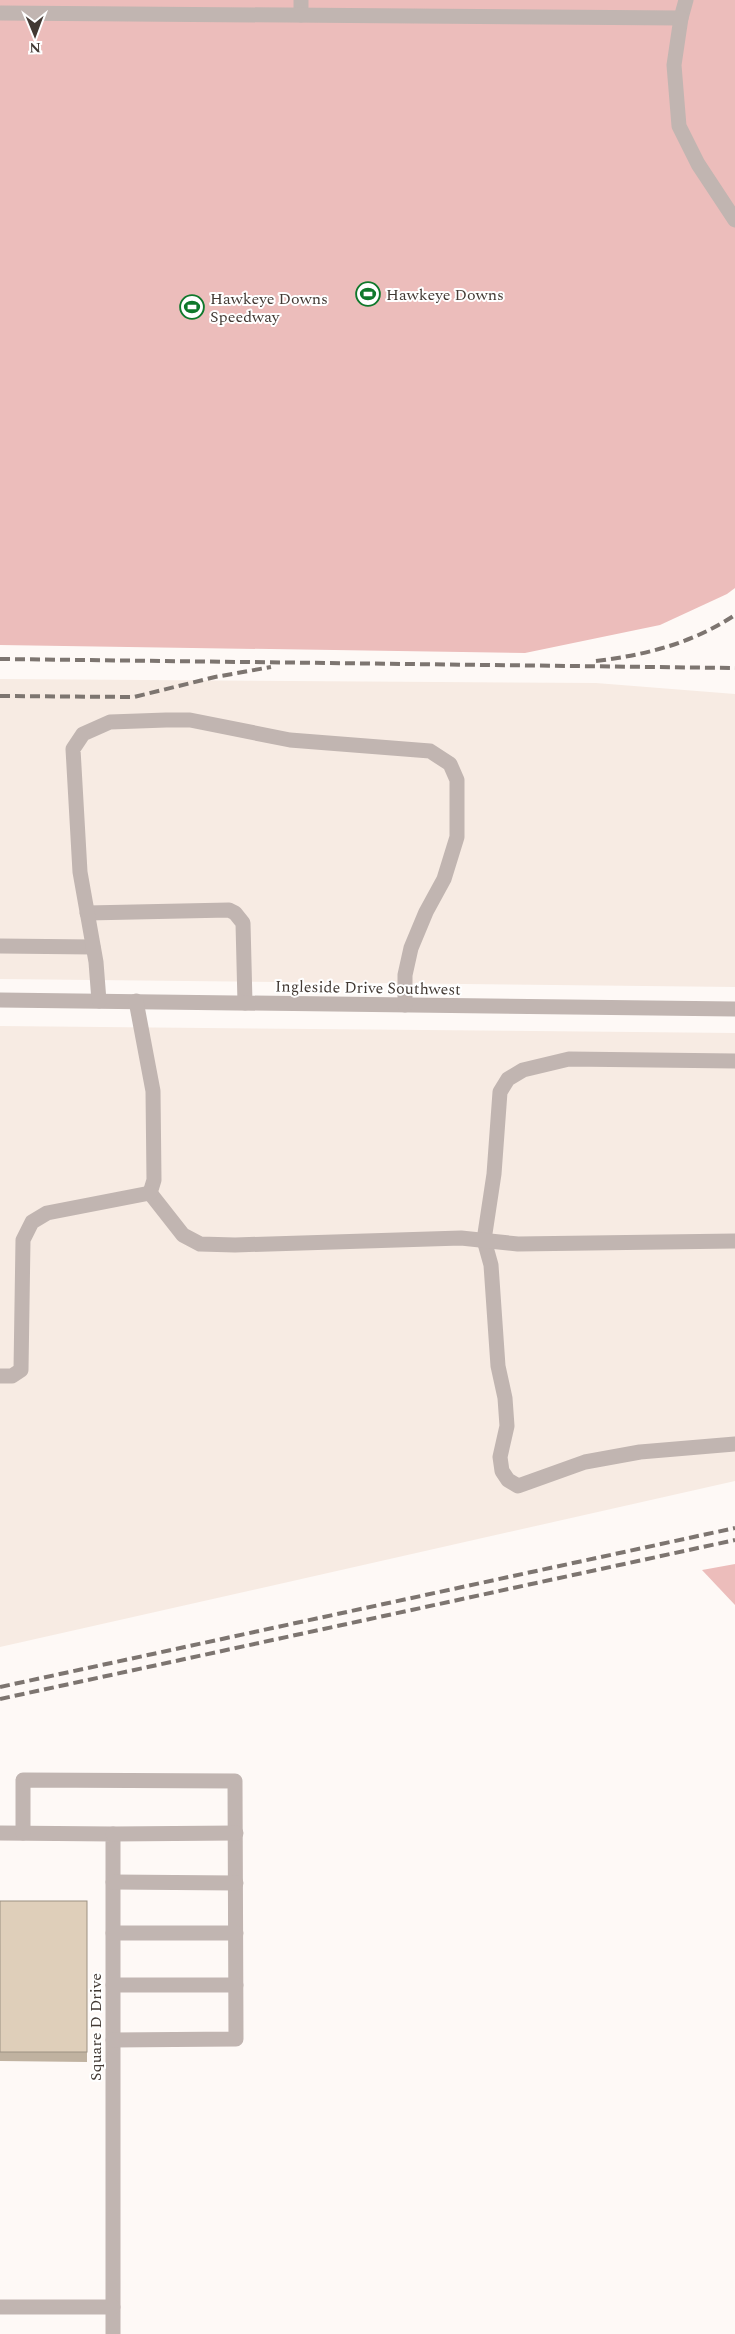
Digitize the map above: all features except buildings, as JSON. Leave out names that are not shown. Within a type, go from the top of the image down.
[{"type":"street","points":[[686,0],[681,18],[674,65],[679,126],[698,164],[735,220]]},
{"type":"street","points":[[0,13],[32,7],[301,8],[681,18]]},
{"type":"street","points":[[99,1001],[93,947],[80,872],[73,749],[83,734],[110,722],[190,720],[290,740],[430,751],[450,764],[457,780],[457,837],[444,878],[426,912],[411,948],[406,975],[405,1005]]},
{"type":"street","points":[[87,913],[229,910],[235,913],[243,923],[246,1003]]},
{"type":"street","points":[[0,946],[93,947]]},
{"type":"street","name":"Ingleside Drive Southwest","points":[[0,1000],[735,1009]]},
{"type":"street","points":[[136,1001],[153,1091],[154,1180],[150,1193]]},
{"type":"street","points":[[735,1061],[569,1059],[523,1070],[508,1079],[500,1092],[494,1174],[484,1240],[491,1265],[498,1366],[505,1398],[507,1426],[500,1457],[502,1471],[508,1480],[518,1486],[594,1460],[640,1452],[735,1444]]},
{"type":"street","points":[[150,1193],[183,1235],[200,1244],[234,1245],[461,1238],[518,1244],[735,1241]]},
{"type":"street","points":[[0,1376],[12,1376],[21,1370],[23,1240],[32,1222],[47,1213],[150,1193]]},
{"type":"street","points":[[23,1833],[23,1780],[235,1781],[236,2039],[113,2040]]},
{"type":"street","points":[[0,1833],[236,1833]]},
{"type":"street","name":"Square D Drive","points":[[113,1834],[113,2334]]},
{"type":"street","points":[[113,1882],[236,1883]]},
{"type":"street","points":[[113,1933],[236,1933]]},
{"type":"street","points":[[113,1985],[236,1984]]},
{"type":"street","points":[[0,2307],[113,2307]]},
{"type":"shaded area","name":"Hawkeye Downs","points":[[0,0],[735,0],[735,588],[727,594],[660,625],[525,653],[0,645]]},
{"type":"shaded area","points":[[0,679],[596,683],[735,694],[735,987],[0,979]]},
{"type":"shaded area","points":[[0,1026],[735,1033],[735,1481],[0,1647]]},
{"type":"shaded area","points":[[735,1564],[735,1605],[702,1570]]},
{"type":"railway","points":[[596,661],[633,655],[668,646],[703,633],[735,615]]},
{"type":"railway","points":[[0,659],[735,668]]},
{"type":"railway","points":[[0,696],[134,697],[215,677],[271,667]]},
{"type":"railway","points":[[0,1687],[735,1528]]},
{"type":"railway","points":[[0,1699],[735,1540]]},
{"type":"place","name":"Hawkeye Downs","points":[[368,294]]},
{"type":"place","name":"Hawkeye Downs Speedway","points":[[192,307]]}]
